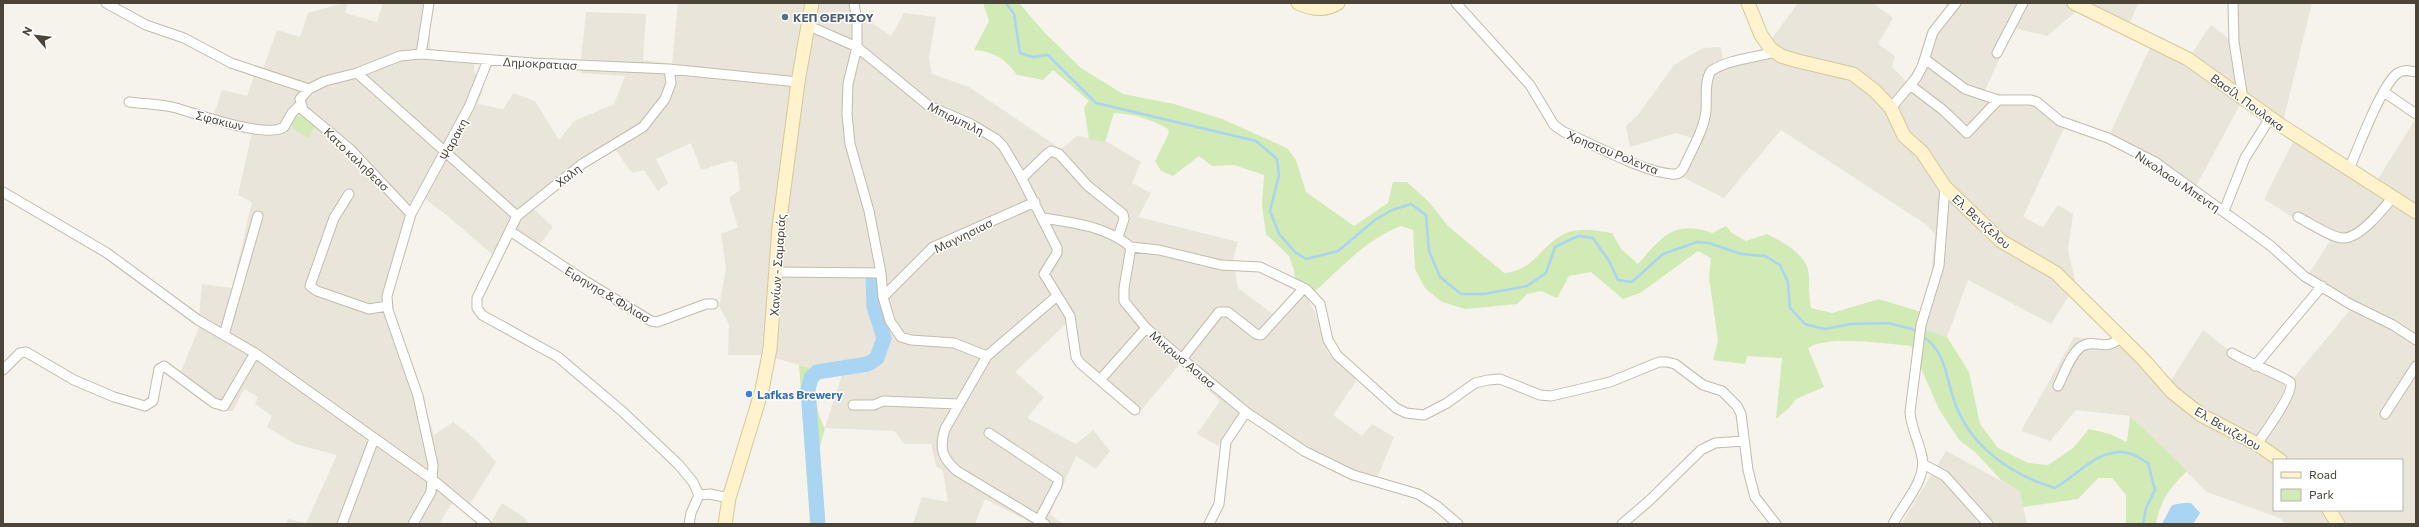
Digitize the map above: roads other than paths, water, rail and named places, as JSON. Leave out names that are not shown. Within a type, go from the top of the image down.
[{"type":"main road","name":"Χανίων - Σαμαριάς","points":[[725,524],[729,498],[762,390],[770,349],[779,227],[798,82],[812,3]]},
{"type":"main road","points":[[1298,3],[1316,9],[1327,8],[1338,3]]},
{"type":"main road","name":"Ελ. Βενιζελου","points":[[1748,3],[1761,35],[1775,52],[1798,61],[1853,74],[1875,91],[1892,108],[1904,136],[1922,152],[1945,187],[2001,241],[2056,272],[2172,392],[2202,415],[2257,444],[2279,459]]},
{"type":"main road","name":"Βασίλ. Πουλακα","points":[[2081,4],[2188,59],[2270,118],[2416,212]]},
{"type":"main road","points":[[2330,511],[2338,524]]},
{"type":"street","points":[[106,3],[146,25],[184,38],[231,63],[309,89]]},
{"type":"street","points":[[421,54],[429,3]]},
{"type":"street","points":[[854,3],[858,22],[857,47],[848,84],[847,114],[849,137],[869,211],[881,273],[883,297],[890,321],[901,337],[911,340],[954,343],[987,356]]},
{"type":"street","name":"Χρηστου Ρολεντα","points":[[1456,3],[1530,85],[1554,125],[1564,132],[1651,170],[1673,175],[1679,173],[1683,169],[1706,113],[1708,78],[1711,70],[1732,62],[1762,57],[1775,52]]},
{"type":"street","points":[[1892,108],[1910,85],[1925,60],[1933,32],[1956,3]]},
{"type":"street","points":[[1997,53],[2023,3]]},
{"type":"street","points":[[2233,3],[2234,42],[2243,99]]},
{"type":"street","name":"Μπιρμπιλη","points":[[807,25],[857,47],[929,106],[971,124],[996,139],[1003,146],[1035,202],[1057,248],[1057,253],[1044,274],[1057,296]]},
{"type":"street","name":"Δημοκρατιασ","points":[[309,89],[325,81],[357,73],[400,56],[421,54],[488,60],[669,69],[798,82]]},
{"type":"street","name":"Ψαρακη","points":[[387,306],[387,296],[394,267],[406,234],[411,214],[469,107],[488,60]]},
{"type":"street","name":"Νικολαου Μπεντη","points":[[1925,60],[1965,89],[1998,100],[2031,100],[2037,102],[2060,121],[2108,138],[2155,162],[2271,246],[2304,276],[2350,304],[2393,325],[2416,340]]},
{"type":"street","name":"Χαλη","points":[[669,69],[671,83],[665,99],[643,127],[582,164],[517,216],[477,298],[478,308],[482,315],[558,357],[623,412],[678,464],[693,482],[699,495]]},
{"type":"street","points":[[2349,169],[2384,92],[2396,74],[2407,70],[2416,72]]},
{"type":"street","points":[[357,73],[517,216]]},
{"type":"street","points":[[1910,85],[1943,110],[1967,133],[1998,100]]},
{"type":"street","points":[[301,106],[302,95],[309,89]]},
{"type":"street","points":[[2384,92],[2416,114]]},
{"type":"street","name":"Σφακιων","points":[[129,102],[176,108],[214,120],[272,131],[284,127],[292,113],[301,106]]},
{"type":"street","name":"Κατο καληθεασ","points":[[301,106],[351,150],[411,214]]},
{"type":"street","points":[[2224,211],[2245,158],[2270,118]]},
{"type":"street","points":[[1022,178],[1051,151],[1059,154],[1088,186],[1123,214],[1124,219],[1118,237]]},
{"type":"street","points":[[1893,524],[1916,486],[1923,464],[1911,422],[1910,412],[1921,325],[1938,266],[1945,187]]},
{"type":"street","points":[[3,192],[107,253],[198,320],[256,353],[433,480],[486,524]]},
{"type":"street","points":[[349,194],[334,218],[310,286],[316,291],[369,309],[387,306],[418,396],[433,465],[433,480],[429,497],[413,524]]},
{"type":"street","points":[[2298,217],[2338,237],[2346,238],[2357,234],[2374,220],[2393,197]]},
{"type":"street","name":"Μαγνησιασ","points":[[883,297],[934,247],[1035,202]]},
{"type":"street","points":[[224,335],[258,216]]},
{"type":"street","points":[[1042,218],[1084,224],[1118,237],[1131,247],[1159,250],[1221,264],[1260,268],[1304,288],[1314,295],[1320,304],[1328,340],[1337,355],[1396,408],[1406,413],[1424,415],[1447,403],[1475,383],[1488,380],[1500,379],[1540,395],[1551,396],[1610,382],[1659,362],[1675,364],[1704,385],[1718,389],[1729,397],[1741,414],[1744,441],[1755,497],[1776,524]]},
{"type":"street","name":"Ειρηνησ & Φιλιασ","points":[[510,231],[587,282],[651,320],[657,322],[706,304],[713,304]]},
{"type":"street","name":"Μικρωσ Ασιασ","points":[[1131,247],[1124,288],[1124,301],[1146,328],[1182,359],[1246,412],[1304,451],[1336,468],[1418,494],[1437,506],[1458,524]]},
{"type":"street","points":[[776,272],[881,273]]},
{"type":"street","points":[[2254,366],[2322,286]]},
{"type":"street","points":[[1182,359],[1219,312],[1228,312],[1256,334],[1261,335],[1304,288]]},
{"type":"street","points":[[989,433],[1058,479],[1058,486],[1042,522],[987,490],[946,462],[943,454],[942,439],[945,429],[958,404],[987,356],[1057,296],[1070,316],[1076,358],[1135,410]]},
{"type":"street","points":[[1100,380],[1146,328]]},
{"type":"street","points":[[2058,386],[2080,347],[2090,344],[2108,345],[2120,337]]},
{"type":"street","points":[[3,370],[20,353],[26,352],[74,380],[114,397],[145,406],[153,401],[159,369],[164,366],[214,403],[224,406],[256,353]]},
{"type":"street","points":[[2232,353],[2254,366],[2285,378],[2292,386],[2257,444]]},
{"type":"street","points":[[2385,414],[2416,366]]},
{"type":"street","points":[[853,405],[874,405],[883,401],[958,404]]},
{"type":"street","points":[[1209,524],[1219,504],[1226,442],[1246,412]]},
{"type":"street","points":[[342,524],[374,439]]},
{"type":"street","points":[[1622,524],[1650,500],[1702,450],[1715,443],[1744,441]]},
{"type":"street","points":[[1923,464],[1945,476],[1988,524]]},
{"type":"street","points":[[689,524],[691,513],[699,495],[710,494],[729,498]]},
{"type":"water","points":[[2191,503],[2200,513],[2193,524],[2162,524],[2172,505]]},
{"type":"waterway","points":[[1006,3],[1014,14],[1020,53],[1032,57],[1048,55],[1096,103],[1256,141],[1277,159],[1279,175],[1270,211],[1279,234],[1295,252],[1306,259],[1338,251],[1375,220],[1392,210],[1411,204],[1426,215],[1429,251],[1440,277],[1461,294],[1484,294],[1527,286],[1546,273],[1555,247],[1578,236],[1593,238],[1609,261],[1618,280],[1632,282],[1663,254],[1697,242],[1709,243],[1741,254],[1765,256],[1780,265],[1788,282],[1790,308],[1805,324],[1824,329],[1851,324],[1888,323],[1912,329],[1918,333]]},
{"type":"waterway","points":[[818,524],[808,390],[811,378],[817,372],[868,364],[877,358],[884,338],[874,307],[873,278]]},
{"type":"waterway","points":[[1922,336],[1930,342],[1940,356],[1944,364],[1954,400],[1970,431],[1981,445],[2008,467],[2055,488],[2064,483],[2089,463],[2108,454],[2117,452],[2128,453],[2148,463],[2155,490],[2146,508],[2143,524]]},
{"type":"place","name":"ΚΕΠ ΘΕΡΙΣΟΥ","points":[[785,17]]},
{"type":"place","name":"Lafkas Brewery","points":[[749,394]]}]
